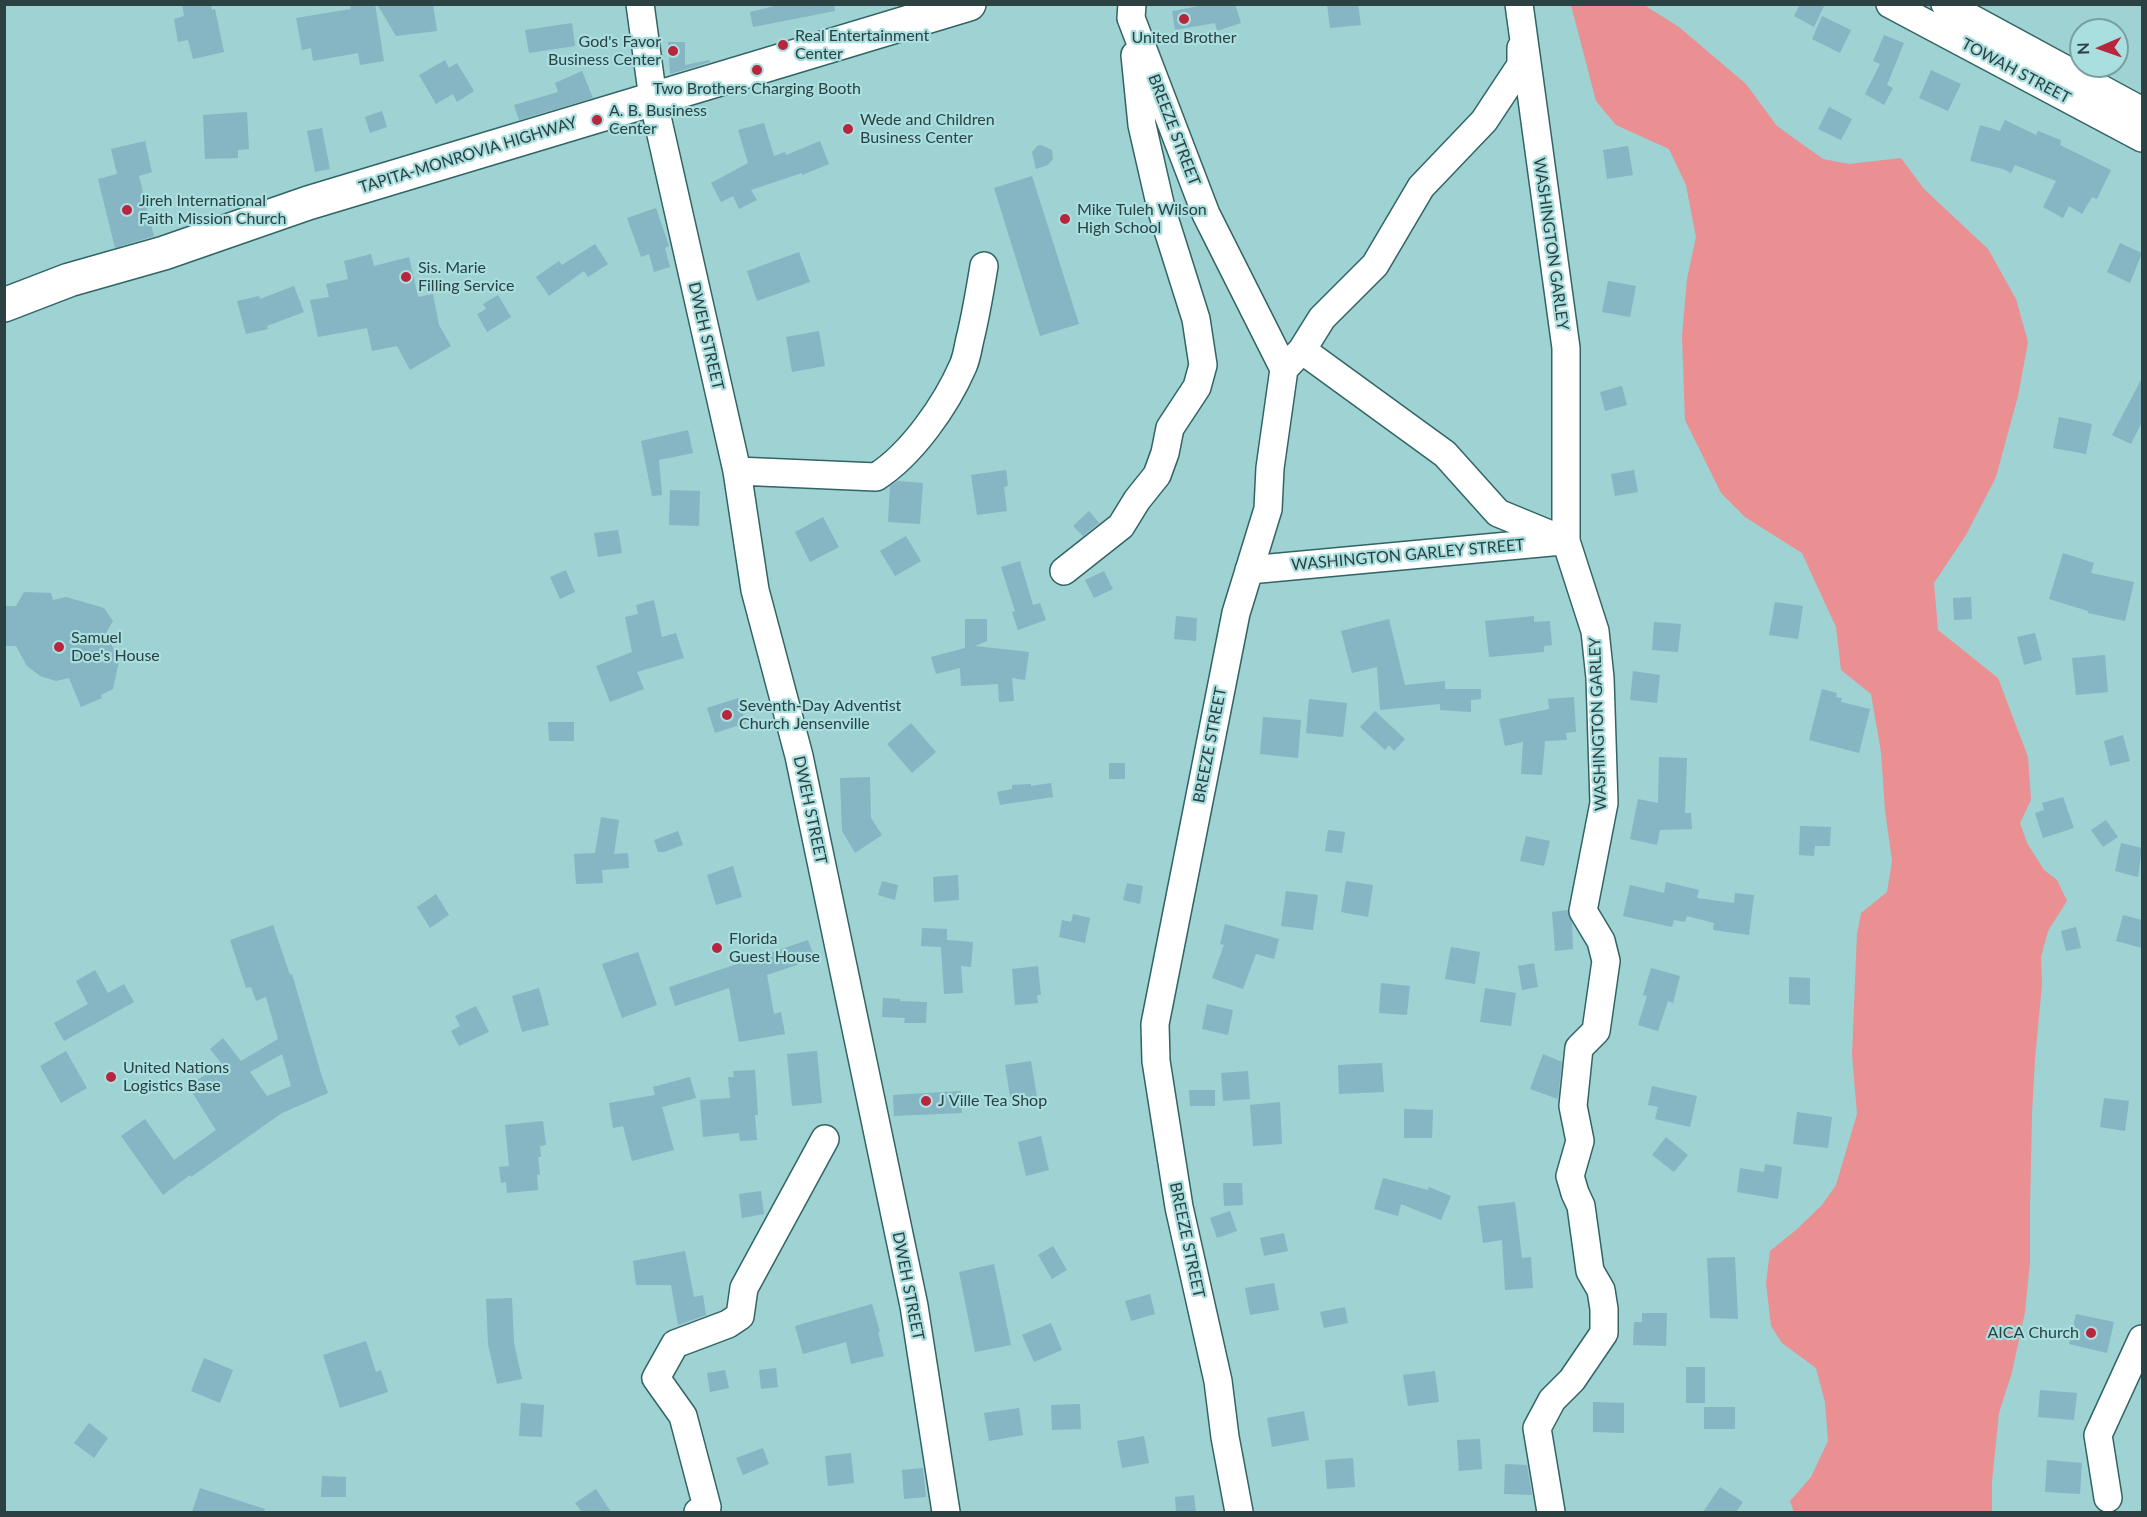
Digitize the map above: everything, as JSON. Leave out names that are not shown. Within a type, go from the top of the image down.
[{"type":"highway","name":"TAPITA-MONROVIA HIGHWAY","points":[[4,305],[69,280],[164,253],[308,203],[969,4]]},
{"type":"street","name":"DWEH STREET","points":[[640,4],[653,99],[737,471],[755,590],[799,756],[914,1306],[946,1512]]},
{"type":"street","name":"TOWAH STREET","points":[[1890,4],[2142,138]]},
{"type":"street","name":"TOWAH STREET","points":[[1945,4],[2142,111]]},
{"type":"street","name":"BREEZE STREET","points":[[1131,11],[1206,214],[1293,359],[1270,468],[1268,509],[1236,613],[1155,1024],[1156,1060],[1179,1207],[1218,1381],[1225,1437],[1239,1512]]},
{"type":"street","points":[[1064,571],[1121,526],[1137,500],[1157,475],[1166,453],[1170,428],[1197,387],[1203,364],[1196,319],[1161,208],[1142,125],[1131,11]]},
{"type":"street","points":[[1520,14],[1521,65],[1484,122],[1421,187],[1376,265],[1322,318],[1293,359],[1445,454],[1498,513],[1566,541]]},
{"type":"street","name":"WASHINGTON GARLEY","points":[[1520,14],[1566,348],[1566,541],[1595,631],[1600,678],[1604,803],[1584,911],[1601,941],[1606,961],[1596,1031],[1579,1048],[1574,1106],[1580,1141],[1570,1176],[1581,1206],[1590,1272],[1601,1290],[1604,1333],[1572,1380],[1552,1400],[1538,1428],[1551,1512]]},
{"type":"street","points":[[737,471],[876,477],[891,467],[917,440],[964,364],[984,266]]},
{"type":"street","name":"WASHINGTON GARLEY STREET","points":[[1250,570],[1566,541]]},
{"type":"street","points":[[698,1512],[707,1507],[684,1416],[656,1378],[675,1344],[728,1324],[740,1316],[744,1288],[825,1139]]},
{"type":"street","points":[[2108,1498],[2098,1435],[2142,1339]]},
{"type":"shaded area","points":[[1571,5],[1644,5],[1679,27],[1746,84],[1777,126],[1823,159],[1849,164],[1901,158],[1924,189],[1988,249],[2016,299],[2028,342],[2018,396],[1996,477],[1966,535],[1934,583],[1938,630],[1998,678],[2028,757],[2031,800],[2020,823],[2027,843],[2044,870],[2057,880],[2067,901],[2048,931],[2041,957],[2042,985],[2032,1113],[2030,1262],[2025,1312],[2012,1372],[1999,1413],[1992,1481],[1992,1512],[1794,1512],[1790,1501],[1811,1477],[1828,1441],[1825,1402],[1816,1368],[1782,1343],[1771,1326],[1766,1283],[1770,1251],[1822,1205],[1836,1185],[1857,1114],[1852,1055],[1857,934],[1861,913],[1887,892],[1892,861],[1885,810],[1881,752],[1871,694],[1841,670],[1836,627],[1802,553],[1745,517],[1721,493],[1685,420],[1682,336],[1687,279],[1696,237],[1686,185],[1669,149],[1616,125],[1596,101]]},
{"type":"building","points":[[182,4],[211,4],[212,10],[215,9],[224,52],[193,59],[188,40],[178,42],[174,19],[184,16]]},
{"type":"building","points":[[350,4],[375,4],[384,61],[360,65],[358,53],[313,61],[311,48],[302,50],[296,18],[351,9]]},
{"type":"building","points":[[377,4],[433,4],[437,31],[396,36]]},
{"type":"building","points":[[783,4],[834,4],[835,11],[753,27],[750,12]]},
{"type":"building","points":[[1210,4],[1235,4],[1241,23],[1217,31],[1215,23],[1175,30],[1172,11]]},
{"type":"building","points":[[1327,4],[1358,4],[1361,25],[1330,28]]},
{"type":"building","points":[[1800,4],[1825,4],[1814,27],[1794,16]]},
{"type":"building","points":[[1822,16],[1851,30],[1840,53],[1812,39]]},
{"type":"building","points":[[572,23],[575,46],[529,53],[525,30]]},
{"type":"building","points":[[1884,35],[1904,43],[1887,85],[1893,88],[1884,105],[1865,94],[1880,64],[1873,61]]},
{"type":"building","points":[[668,42],[685,42],[685,65],[709,60],[710,62],[670,74]]},
{"type":"building","points":[[445,60],[449,68],[457,63],[474,91],[457,102],[453,94],[436,104],[419,75]]},
{"type":"building","points":[[1931,70],[1961,84],[1948,111],[1919,98]]},
{"type":"building","points":[[582,71],[593,98],[519,120],[514,105],[558,92],[555,83]]},
{"type":"building","points":[[1829,107],[1852,119],[1841,140],[1818,129]]},
{"type":"building","points":[[382,111],[387,127],[370,133],[365,117]]},
{"type":"building","points":[[247,112],[249,149],[238,150],[238,158],[205,159],[203,115]]},
{"type":"building","points":[[2005,120],[2036,135],[2038,131],[2061,140],[2060,145],[2111,170],[2097,199],[2092,197],[2082,214],[2069,206],[2063,218],[2043,207],[2056,181],[2015,165],[2011,173],[1970,161],[1980,125],[2000,131]]},
{"type":"building","points":[[764,123],[774,156],[785,152],[786,155],[820,141],[829,164],[802,175],[802,173],[751,190],[757,200],[739,209],[733,196],[721,202],[711,183],[748,163],[738,130]]},
{"type":"building","points":[[322,128],[330,169],[315,172],[307,131]]},
{"type":"building","name":"Jireh International Faith Mission Church","points":[[145,141],[152,172],[139,176],[154,236],[115,248],[98,179],[117,174],[111,149]]},
{"type":"building","points":[[1041,145],[1052,150],[1053,159],[1048,165],[1036,169],[1032,152]]},
{"type":"building","points":[[1628,146],[1633,175],[1607,179],[1603,150]]},
{"type":"building","points":[[1032,176],[1079,324],[1040,336],[994,188]]},
{"type":"building","points":[[656,208],[669,246],[665,248],[670,267],[654,272],[649,254],[641,257],[627,218]]},
{"type":"building","points":[[2120,243],[2142,253],[2130,283],[2107,272]]},
{"type":"building","points":[[595,244],[608,264],[588,277],[584,271],[549,296],[536,277],[559,261],[562,265]]},
{"type":"building","points":[[799,252],[810,282],[757,301],[747,271]]},
{"type":"building","points":[[371,254],[374,266],[409,257],[418,297],[433,294],[439,325],[451,346],[410,370],[397,346],[372,351],[367,328],[318,337],[310,300],[329,297],[326,284],[348,279],[344,261]]},
{"type":"building","points":[[1608,281],[1636,286],[1630,317],[1602,312]]},
{"type":"building","points":[[294,286],[304,312],[267,326],[268,329],[246,334],[237,301],[259,296],[260,299]]},
{"type":"building","points":[[498,295],[511,317],[487,332],[477,314],[486,309],[483,304]]},
{"type":"building","points":[[819,331],[825,366],[792,372],[786,337]]},
{"type":"building","points":[[2142,378],[2142,422],[2131,444],[2112,435]]},
{"type":"building","points":[[1622,386],[1627,405],[1605,411],[1600,392]]},
{"type":"building","points":[[2059,417],[2092,424],[2086,454],[2053,448]]},
{"type":"building","points":[[688,430],[693,453],[659,460],[662,495],[652,496],[641,441]]},
{"type":"building","points":[[1006,470],[1008,486],[1004,487],[1007,511],[977,515],[971,475]]},
{"type":"building","points":[[1634,470],[1638,492],[1615,496],[1611,474]]},
{"type":"building","points":[[898,481],[923,483],[920,524],[888,522],[890,486]]},
{"type":"building","points":[[670,490],[700,491],[699,526],[669,525]]},
{"type":"building","points":[[1089,511],[1099,523],[1083,536],[1073,526]]},
{"type":"building","points":[[823,517],[839,547],[810,562],[795,532]]},
{"type":"building","points":[[618,530],[622,553],[598,557],[594,533]]},
{"type":"building","points":[[906,536],[921,561],[895,576],[880,551]]},
{"type":"building","points":[[2063,553],[2094,563],[2091,573],[2134,582],[2125,621],[2088,613],[2088,611],[2049,599]]},
{"type":"building","points":[[1020,561],[1033,605],[1040,603],[1046,620],[1018,630],[1012,612],[1015,611],[1001,567]]},
{"type":"building","points":[[566,570],[575,592],[560,599],[550,577]]},
{"type":"building","points":[[1104,571],[1113,589],[1094,598],[1085,580]]},
{"type":"building","points":[[24,592],[51,593],[53,600],[66,597],[104,608],[113,621],[106,633],[119,661],[113,689],[101,695],[102,698],[81,707],[69,678],[56,681],[40,676],[27,666],[16,646],[4,646],[4,606],[16,606]]},
{"type":"building","points":[[1971,597],[1972,619],[1954,620],[1953,598]]},
{"type":"building","points":[[654,600],[662,637],[676,633],[684,658],[637,672],[644,689],[610,702],[596,666],[632,652],[625,617],[638,614],[636,605]]},
{"type":"building","points":[[1775,602],[1803,606],[1798,639],[1769,635]]},
{"type":"building","points":[[1176,616],[1197,618],[1196,641],[1174,639]]},
{"type":"building","points":[[1534,616],[1534,622],[1550,621],[1552,645],[1544,646],[1544,652],[1489,657],[1485,621]]},
{"type":"building","points":[[965,619],[987,619],[987,641],[975,646],[1029,652],[1025,680],[1012,678],[1014,701],[999,702],[998,684],[961,686],[960,668],[936,674],[931,657],[965,648]]},
{"type":"building","points":[[1389,619],[1405,685],[1445,681],[1445,689],[1481,689],[1481,699],[1471,700],[1471,712],[1440,710],[1440,704],[1380,710],[1377,667],[1352,673],[1341,631]]},
{"type":"building","points":[[1654,622],[1681,624],[1678,652],[1652,650]]},
{"type":"building","points":[[2035,633],[2042,660],[2024,665],[2017,637]]},
{"type":"building","points":[[2105,655],[2108,692],[2076,695],[2072,658]]},
{"type":"building","points":[[1633,671],[1660,675],[1657,703],[1630,700]]},
{"type":"building","points":[[1822,689],[1837,693],[1836,697],[1842,698],[1841,702],[1870,709],[1859,753],[1809,740]]},
{"type":"building","points":[[1574,697],[1576,732],[1566,733],[1567,740],[1545,741],[1542,775],[1521,774],[1523,742],[1505,746],[1499,719],[1549,709],[1548,699]]},
{"type":"building","name":"Seventh-Day Adventist Church Jensenville","points":[[738,698],[746,723],[715,733],[707,708]]},
{"type":"building","points":[[1309,699],[1347,703],[1343,737],[1306,733]]},
{"type":"building","points":[[1375,711],[1405,739],[1394,751],[1389,745],[1385,750],[1360,727]]},
{"type":"building","points":[[1263,717],[1301,720],[1298,758],[1260,754]]},
{"type":"building","points":[[548,722],[574,722],[574,741],[549,741]]},
{"type":"building","points":[[911,723],[936,752],[912,773],[887,744]]},
{"type":"building","points":[[2123,735],[2130,761],[2110,766],[2104,741]]},
{"type":"building","points":[[1659,757],[1687,758],[1685,813],[1691,813],[1692,829],[1660,830],[1657,845],[1630,839],[1638,799],[1658,803]]},
{"type":"building","points":[[1109,763],[1125,763],[1125,779],[1109,779]]},
{"type":"building","points":[[870,777],[871,818],[882,835],[855,853],[842,831],[840,778]]},
{"type":"building","points":[[1051,783],[1053,797],[1000,805],[997,792],[1012,789],[1012,785],[1031,784],[1031,786]]},
{"type":"building","points":[[2063,797],[2074,828],[2043,838],[2035,813],[2044,810],[2042,803]]},
{"type":"building","points":[[601,817],[619,820],[614,854],[628,853],[629,868],[602,870],[603,883],[576,884],[574,854],[595,853]]},
{"type":"building","points":[[2106,820],[2118,837],[2103,847],[2091,830]]},
{"type":"building","points":[[1800,826],[1831,827],[1830,846],[1815,846],[1814,856],[1799,855]]},
{"type":"building","points":[[1328,830],[1345,832],[1342,853],[1325,851]]},
{"type":"building","points":[[678,831],[683,845],[658,852],[654,840]]},
{"type":"building","points":[[1526,836],[1550,841],[1544,866],[1520,861]]},
{"type":"building","points":[[2121,843],[2142,848],[2138,877],[2115,871]]},
{"type":"building","points":[[733,866],[742,897],[716,905],[707,875]]},
{"type":"building","points":[[958,875],[959,900],[934,902],[933,877]]},
{"type":"building","points":[[882,881],[898,885],[895,900],[878,895]]},
{"type":"building","points":[[1346,881],[1373,885],[1368,917],[1341,912]]},
{"type":"building","points":[[1666,882],[1699,890],[1697,898],[1734,903],[1735,893],[1754,895],[1749,935],[1713,930],[1714,923],[1687,916],[1685,922],[1674,920],[1672,927],[1623,916],[1630,885],[1664,893]]},
{"type":"building","points":[[1127,883],[1143,886],[1140,904],[1123,900]]},
{"type":"building","points":[[1286,891],[1318,895],[1313,930],[1281,926]]},
{"type":"building","points":[[436,894],[449,915],[430,928],[417,907]]},
{"type":"building","points":[[1568,910],[1572,923],[1573,949],[1555,951],[1552,912]]},
{"type":"building","points":[[1073,914],[1090,918],[1085,943],[1059,937],[1062,920],[1071,922]]},
{"type":"building","points":[[2123,915],[2142,920],[2142,948],[2116,941]]},
{"type":"building","points":[[1225,924],[1279,939],[1274,959],[1256,954],[1243,989],[1212,978],[1224,945],[1220,944]]},
{"type":"building","points":[[273,925],[290,975],[292,974],[328,1093],[282,1113],[163,1195],[121,1136],[145,1119],[174,1160],[216,1130],[188,1086],[222,1064],[210,1049],[223,1038],[241,1061],[278,1039],[266,997],[256,1001],[251,987],[246,988],[230,940]],"holes":[[[282,1054],[291,1086],[267,1096],[250,1072]]]},
{"type":"building","points":[[2076,927],[2081,948],[2066,951],[2061,931]]},
{"type":"building","points":[[922,928],[947,929],[947,940],[973,942],[971,967],[961,966],[963,993],[944,994],[941,947],[921,946]]},
{"type":"building","points":[[808,940],[815,959],[767,975],[774,1014],[781,1012],[785,1034],[739,1042],[729,988],[675,1006],[669,987]]},
{"type":"building","points":[[1451,947],[1480,952],[1475,984],[1445,979]]},
{"type":"building","points":[[638,952],[657,1005],[622,1018],[602,964]]},
{"type":"building","points":[[1534,963],[1538,987],[1522,990],[1518,966]]},
{"type":"building","points":[[1038,966],[1041,995],[1037,995],[1038,1003],[1015,1005],[1012,969]]},
{"type":"building","points":[[1651,968],[1680,976],[1673,1003],[1668,1001],[1658,1031],[1638,1025],[1647,996],[1643,995]]},
{"type":"building","points":[[95,970],[108,993],[124,984],[134,1002],[64,1041],[54,1023],[88,1004],[76,981]]},
{"type":"building","points":[[1789,977],[1810,978],[1810,1005],[1789,1004]]},
{"type":"building","points":[[1381,983],[1410,986],[1407,1015],[1379,1013]]},
{"type":"building","points":[[539,988],[549,1025],[522,1032],[512,996]]},
{"type":"building","points":[[1485,988],[1516,993],[1511,1026],[1480,1022]]},
{"type":"building","points":[[883,998],[927,1002],[926,1023],[904,1023],[905,1018],[882,1017]]},
{"type":"building","points":[[1207,1004],[1233,1010],[1228,1035],[1202,1029]]},
{"type":"building","points":[[476,1006],[489,1032],[459,1046],[451,1031],[460,1026],[455,1016]]},
{"type":"building","points":[[66,1051],[87,1088],[61,1103],[40,1066]]},
{"type":"building","points":[[817,1051],[822,1103],[792,1106],[787,1054]]},
{"type":"building","points":[[1543,1054],[1562,1062],[1558,1099],[1530,1089]]},
{"type":"building","points":[[1031,1061],[1037,1097],[1011,1102],[1005,1065]]},
{"type":"building","points":[[1382,1063],[1384,1092],[1339,1094],[1338,1065]]},
{"type":"building","points":[[755,1070],[757,1140],[740,1141],[739,1133],[703,1137],[700,1100],[730,1098],[728,1077],[734,1077],[733,1071]]},
{"type":"building","points":[[1248,1071],[1250,1099],[1223,1101],[1221,1073]]},
{"type":"building","points":[[690,1077],[696,1098],[662,1107],[674,1150],[632,1161],[623,1126],[613,1128],[609,1103],[655,1095],[653,1087]]},
{"type":"building","points":[[1652,1086],[1697,1096],[1690,1127],[1655,1119],[1658,1107],[1648,1105]]},
{"type":"building","points":[[1189,1090],[1215,1090],[1215,1106],[1190,1106]]},
{"type":"building","points":[[961,1091],[962,1113],[894,1116],[893,1095]]},
{"type":"building","points":[[2104,1098],[2129,1101],[2125,1131],[2100,1127]]},
{"type":"building","points":[[1280,1102],[1282,1144],[1253,1146],[1250,1105]]},
{"type":"building","points":[[1404,1109],[1433,1110],[1432,1138],[1404,1138]]},
{"type":"building","points":[[1797,1112],[1832,1117],[1828,1148],[1793,1144]]},
{"type":"building","points":[[543,1121],[546,1145],[540,1146],[541,1157],[538,1157],[540,1174],[537,1175],[538,1190],[507,1193],[506,1182],[501,1183],[499,1167],[509,1166],[505,1125]]},
{"type":"building","points":[[1041,1136],[1049,1170],[1026,1176],[1018,1142]]},
{"type":"building","points":[[1666,1137],[1688,1155],[1674,1172],[1652,1155]]},
{"type":"building","points":[[1765,1164],[1782,1167],[1778,1199],[1737,1192],[1740,1168],[1764,1172]]},
{"type":"building","points":[[1383,1178],[1428,1190],[1429,1187],[1451,1196],[1441,1220],[1401,1204],[1398,1216],[1374,1209]]},
{"type":"building","points":[[1223,1183],[1242,1183],[1243,1205],[1224,1206]]},
{"type":"building","points":[[761,1191],[764,1214],[742,1218],[739,1194]]},
{"type":"building","points":[[1515,1202],[1522,1258],[1531,1257],[1533,1288],[1505,1290],[1502,1240],[1483,1243],[1478,1206]]},
{"type":"building","points":[[1230,1211],[1237,1231],[1217,1238],[1210,1218]]},
{"type":"building","points":[[1284,1233],[1288,1251],[1264,1256],[1260,1238]]},
{"type":"building","points":[[1053,1246],[1067,1270],[1052,1279],[1038,1255]]},
{"type":"building","points":[[685,1251],[694,1297],[703,1295],[706,1315],[678,1325],[671,1285],[636,1285],[633,1261]]},
{"type":"building","points":[[1735,1257],[1738,1319],[1710,1318],[1707,1258]]},
{"type":"building","points":[[994,1264],[1011,1345],[975,1352],[959,1272]]},
{"type":"building","points":[[1274,1283],[1279,1310],[1250,1315],[1245,1288]]},
{"type":"building","points":[[1150,1294],[1155,1314],[1131,1321],[1125,1301]]},
{"type":"building","points":[[512,1298],[514,1343],[522,1379],[497,1384],[488,1344],[486,1299]]},
{"type":"building","points":[[872,1304],[884,1356],[851,1364],[846,1342],[803,1354],[795,1326]]},
{"type":"building","points":[[1345,1307],[1348,1323],[1324,1328],[1320,1312]]},
{"type":"building","points":[[1642,1313],[1667,1313],[1666,1346],[1633,1345],[1634,1322],[1642,1322]]},
{"type":"building","name":"AICA Church","points":[[2076,1314],[2114,1322],[2107,1353],[2069,1344]]},
{"type":"building","points":[[1051,1323],[1062,1350],[1034,1362],[1022,1335]]},
{"type":"building","points":[[366,1341],[376,1372],[381,1370],[388,1392],[340,1408],[323,1355]]},
{"type":"building","points":[[204,1358],[233,1370],[220,1403],[191,1391]]},
{"type":"building","points":[[1686,1367],[1705,1367],[1705,1403],[1686,1403]]},
{"type":"building","points":[[776,1368],[778,1387],[761,1389],[759,1370]]},
{"type":"building","points":[[725,1370],[729,1388],[710,1392],[707,1373]]},
{"type":"building","points":[[1435,1371],[1439,1402],[1408,1406],[1403,1375]]},
{"type":"building","points":[[2040,1390],[2077,1393],[2074,1420],[2038,1417]]},
{"type":"building","points":[[1593,1402],[1624,1403],[1624,1433],[1593,1432]]},
{"type":"building","points":[[521,1403],[544,1405],[542,1437],[519,1436]]},
{"type":"building","points":[[1080,1404],[1081,1429],[1052,1430],[1051,1405]]},
{"type":"building","points":[[1704,1407],[1735,1407],[1735,1429],[1704,1429]]},
{"type":"building","points":[[1019,1408],[1023,1435],[989,1441],[984,1413]]},
{"type":"building","points":[[1304,1411],[1309,1440],[1272,1447],[1267,1418]]},
{"type":"building","points":[[89,1423],[108,1438],[94,1458],[74,1443]]},
{"type":"building","points":[[1144,1436],[1149,1463],[1122,1468],[1117,1441]]},
{"type":"building","points":[[1480,1439],[1482,1469],[1459,1471],[1457,1440]]},
{"type":"building","points":[[763,1448],[769,1464],[743,1475],[736,1458]]},
{"type":"building","points":[[851,1453],[854,1483],[828,1486],[825,1456]]},
{"type":"building","points":[[1353,1458],[1355,1487],[1327,1489],[1325,1460]]},
{"type":"building","points":[[2047,1460],[2082,1463],[2080,1494],[2045,1492]]},
{"type":"building","points":[[1505,1464],[1527,1465],[1532,1495],[1504,1494]]},
{"type":"building","points":[[923,1468],[926,1497],[904,1499],[902,1470]]},
{"type":"building","points":[[322,1476],[346,1477],[346,1497],[321,1497]]},
{"type":"building","points":[[1720,1487],[1743,1502],[1736,1512],[1703,1512]]},
{"type":"building","points":[[200,1488],[265,1509],[264,1512],[192,1512]]},
{"type":"building","points":[[596,1489],[611,1512],[582,1512],[575,1503]]},
{"type":"building","points":[[1194,1495],[1196,1512],[1176,1512],[1175,1497]]},
{"type":"place","name":"United Brother","points":[[1184,19]]},
{"type":"place","name":"Real Entertainment Center","points":[[783,45]]},
{"type":"place","name":"God's Favor Business Center","points":[[673,51]]},
{"type":"place","name":"Two Brothers Charging Booth","points":[[757,70]]},
{"type":"place","name":"A. B. Business Center","points":[[597,120]]},
{"type":"place","name":"Wede and Children Business Center","points":[[848,129]]},
{"type":"place","name":"Jireh International Faith Mission Church","points":[[127,210]]},
{"type":"place","name":"Mike Tuleh Wilson High School","points":[[1065,219]]},
{"type":"place","name":"Sis. Marie Filling Service","points":[[406,277]]},
{"type":"place","name":"Samuel Doe's House","points":[[59,647]]},
{"type":"place","name":"Seventh-Day Adventist Church Jensenville","points":[[727,715]]},
{"type":"place","name":"Florida Guest House","points":[[717,948]]},
{"type":"place","name":"United Nations Logistics Base","points":[[111,1077]]},
{"type":"place","name":"J Ville Tea Shop","points":[[926,1101]]},
{"type":"place","name":"AICA Church","points":[[2091,1333]]}]
